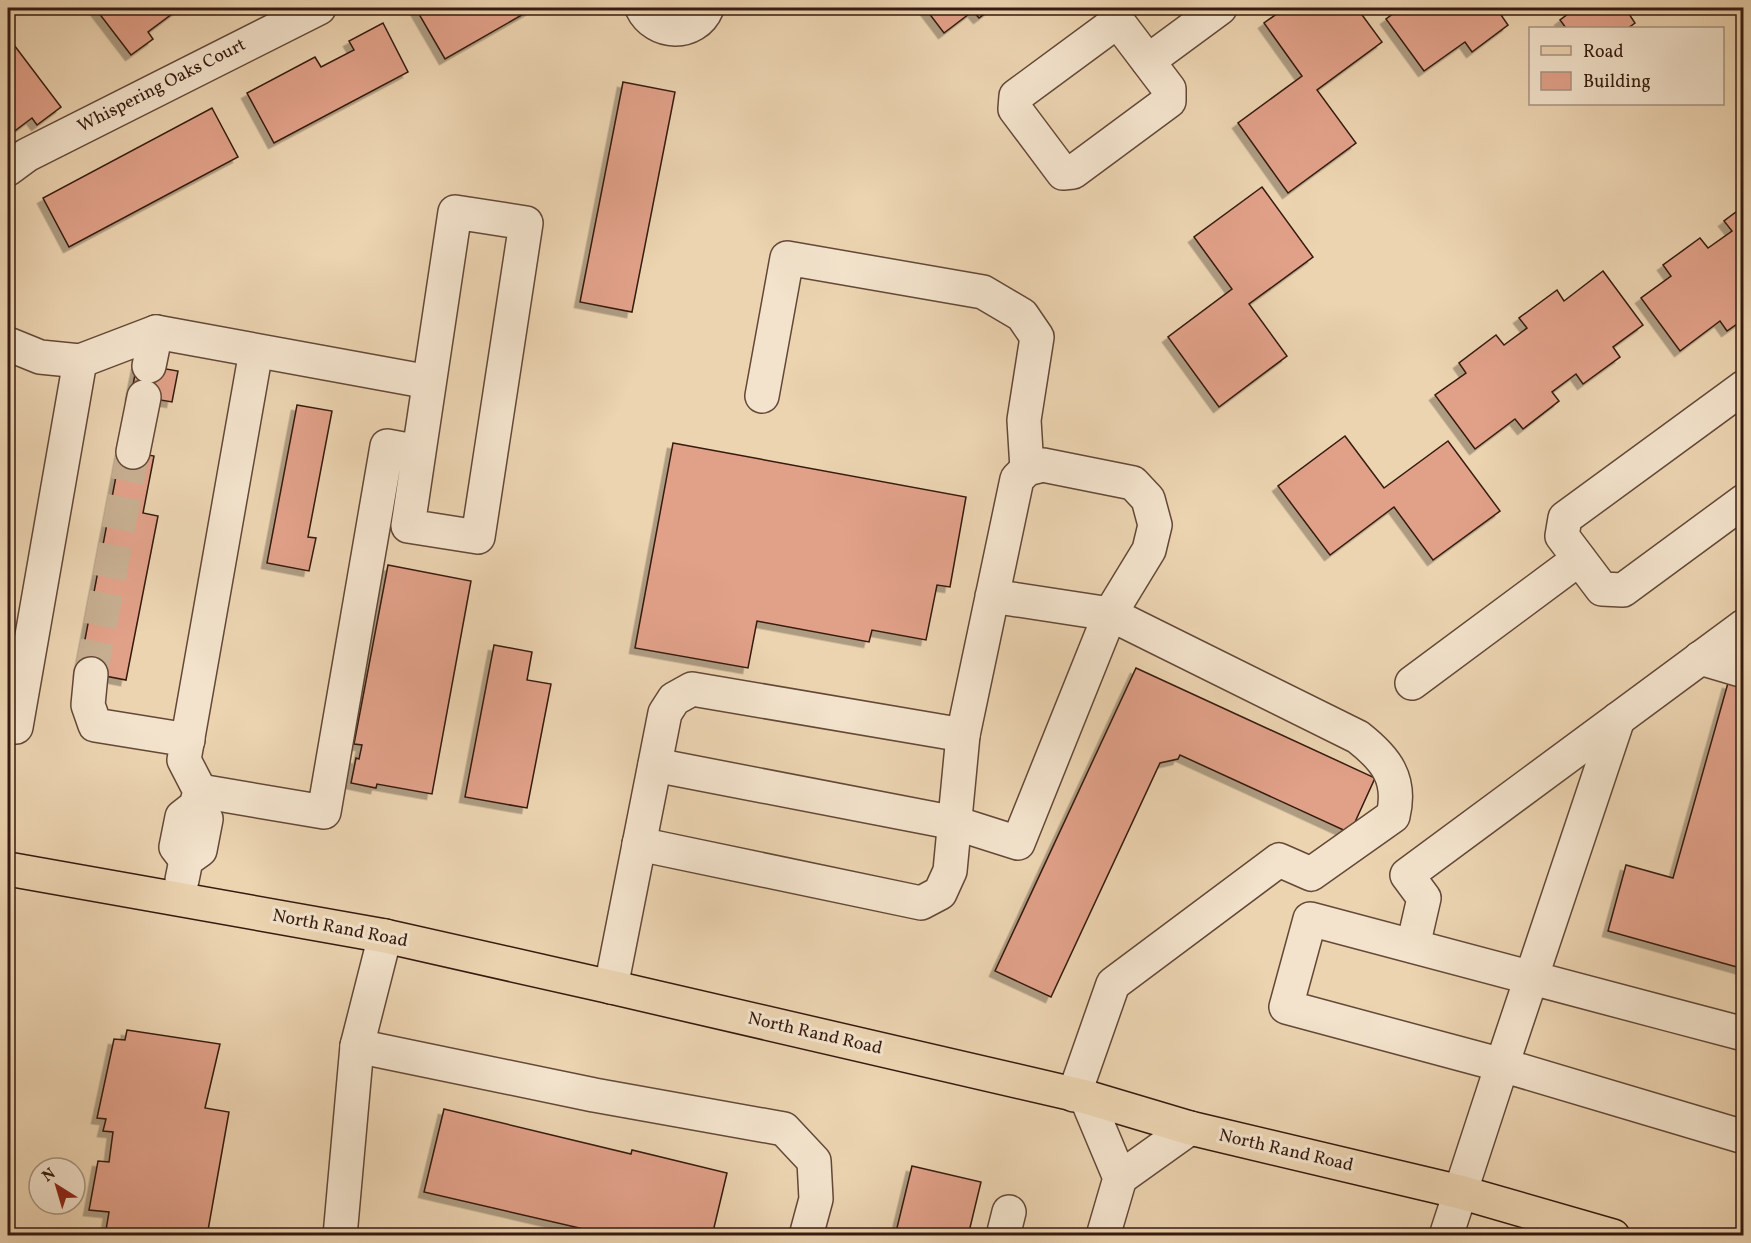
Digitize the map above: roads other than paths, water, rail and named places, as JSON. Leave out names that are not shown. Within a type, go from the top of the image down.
[{"type":"main road","name":"North Rand Road","points":[[8,869],[385,936],[611,987],[1080,1096],[1190,1128],[1460,1192],[1613,1236]]},
{"type":"street","name":"Whispering Oaks Court","points":[[8,169],[27,155],[319,8]]},
{"type":"street","points":[[642,8],[655,24],[678,30],[699,21],[707,8]]},
{"type":"street","points":[[1148,61],[1220,8]]},
{"type":"street","points":[[1111,26],[1122,27],[1148,61],[1169,90],[1169,101],[1073,172],[1063,173],[1015,109],[1017,96],[1111,26]]},
{"type":"street","points":[[455,212],[526,223],[478,537],[408,526],[419,452],[455,212]]},
{"type":"street","points":[[762,396],[788,258],[983,292],[1023,315],[1037,337],[1024,420],[1027,469]]},
{"type":"street","points":[[133,452],[156,332]]},
{"type":"street","points":[[8,344],[40,357],[80,361],[156,332],[429,382]]},
{"type":"street","points":[[198,799],[184,760],[256,351]]},
{"type":"street","points":[[8,726],[16,727],[80,361]]},
{"type":"street","points":[[1743,387],[1565,518],[1562,536],[1602,589],[1623,590],[1743,501]]},
{"type":"street","points":[[198,799],[324,812],[387,446],[419,452]]},
{"type":"street","points":[[639,844],[921,903],[940,893],[950,871],[955,822],[963,735],[1017,479],[1027,469],[1043,465],[1133,483],[1148,499],[1155,525],[1149,550],[1110,614],[1018,843],[955,822],[655,765]]},
{"type":"street","points":[[1412,682],[1579,559]]},
{"type":"street","points":[[992,596],[1110,614],[1358,737],[1378,753],[1395,782],[1397,799],[1393,816],[1311,874],[1279,860],[1113,984],[1080,1096],[1120,1178]]},
{"type":"street","points":[[1413,946],[1424,898],[1407,875],[1743,626]]},
{"type":"street","points":[[1700,658],[1743,671]]},
{"type":"street","points":[[92,674],[88,705],[95,725],[188,740]]},
{"type":"street","points":[[611,987],[665,713],[674,699],[692,689],[963,735]]},
{"type":"street","points":[[1446,1236],[1618,719]]},
{"type":"street","points":[[178,898],[186,860],[176,847],[182,817],[198,799]]},
{"type":"street","points":[[1743,1034],[1310,919],[1286,1007],[1502,1065],[1743,1137]]},
{"type":"street","points":[[340,1236],[357,1046],[385,936]]},
{"type":"street","points":[[357,1046],[594,1095],[784,1130],[814,1161],[816,1199],[806,1236]]},
{"type":"street","points":[[1103,1236],[1120,1178],[1190,1128]]},
{"type":"tunnel","points":[[91,674],[133,452]]}]
